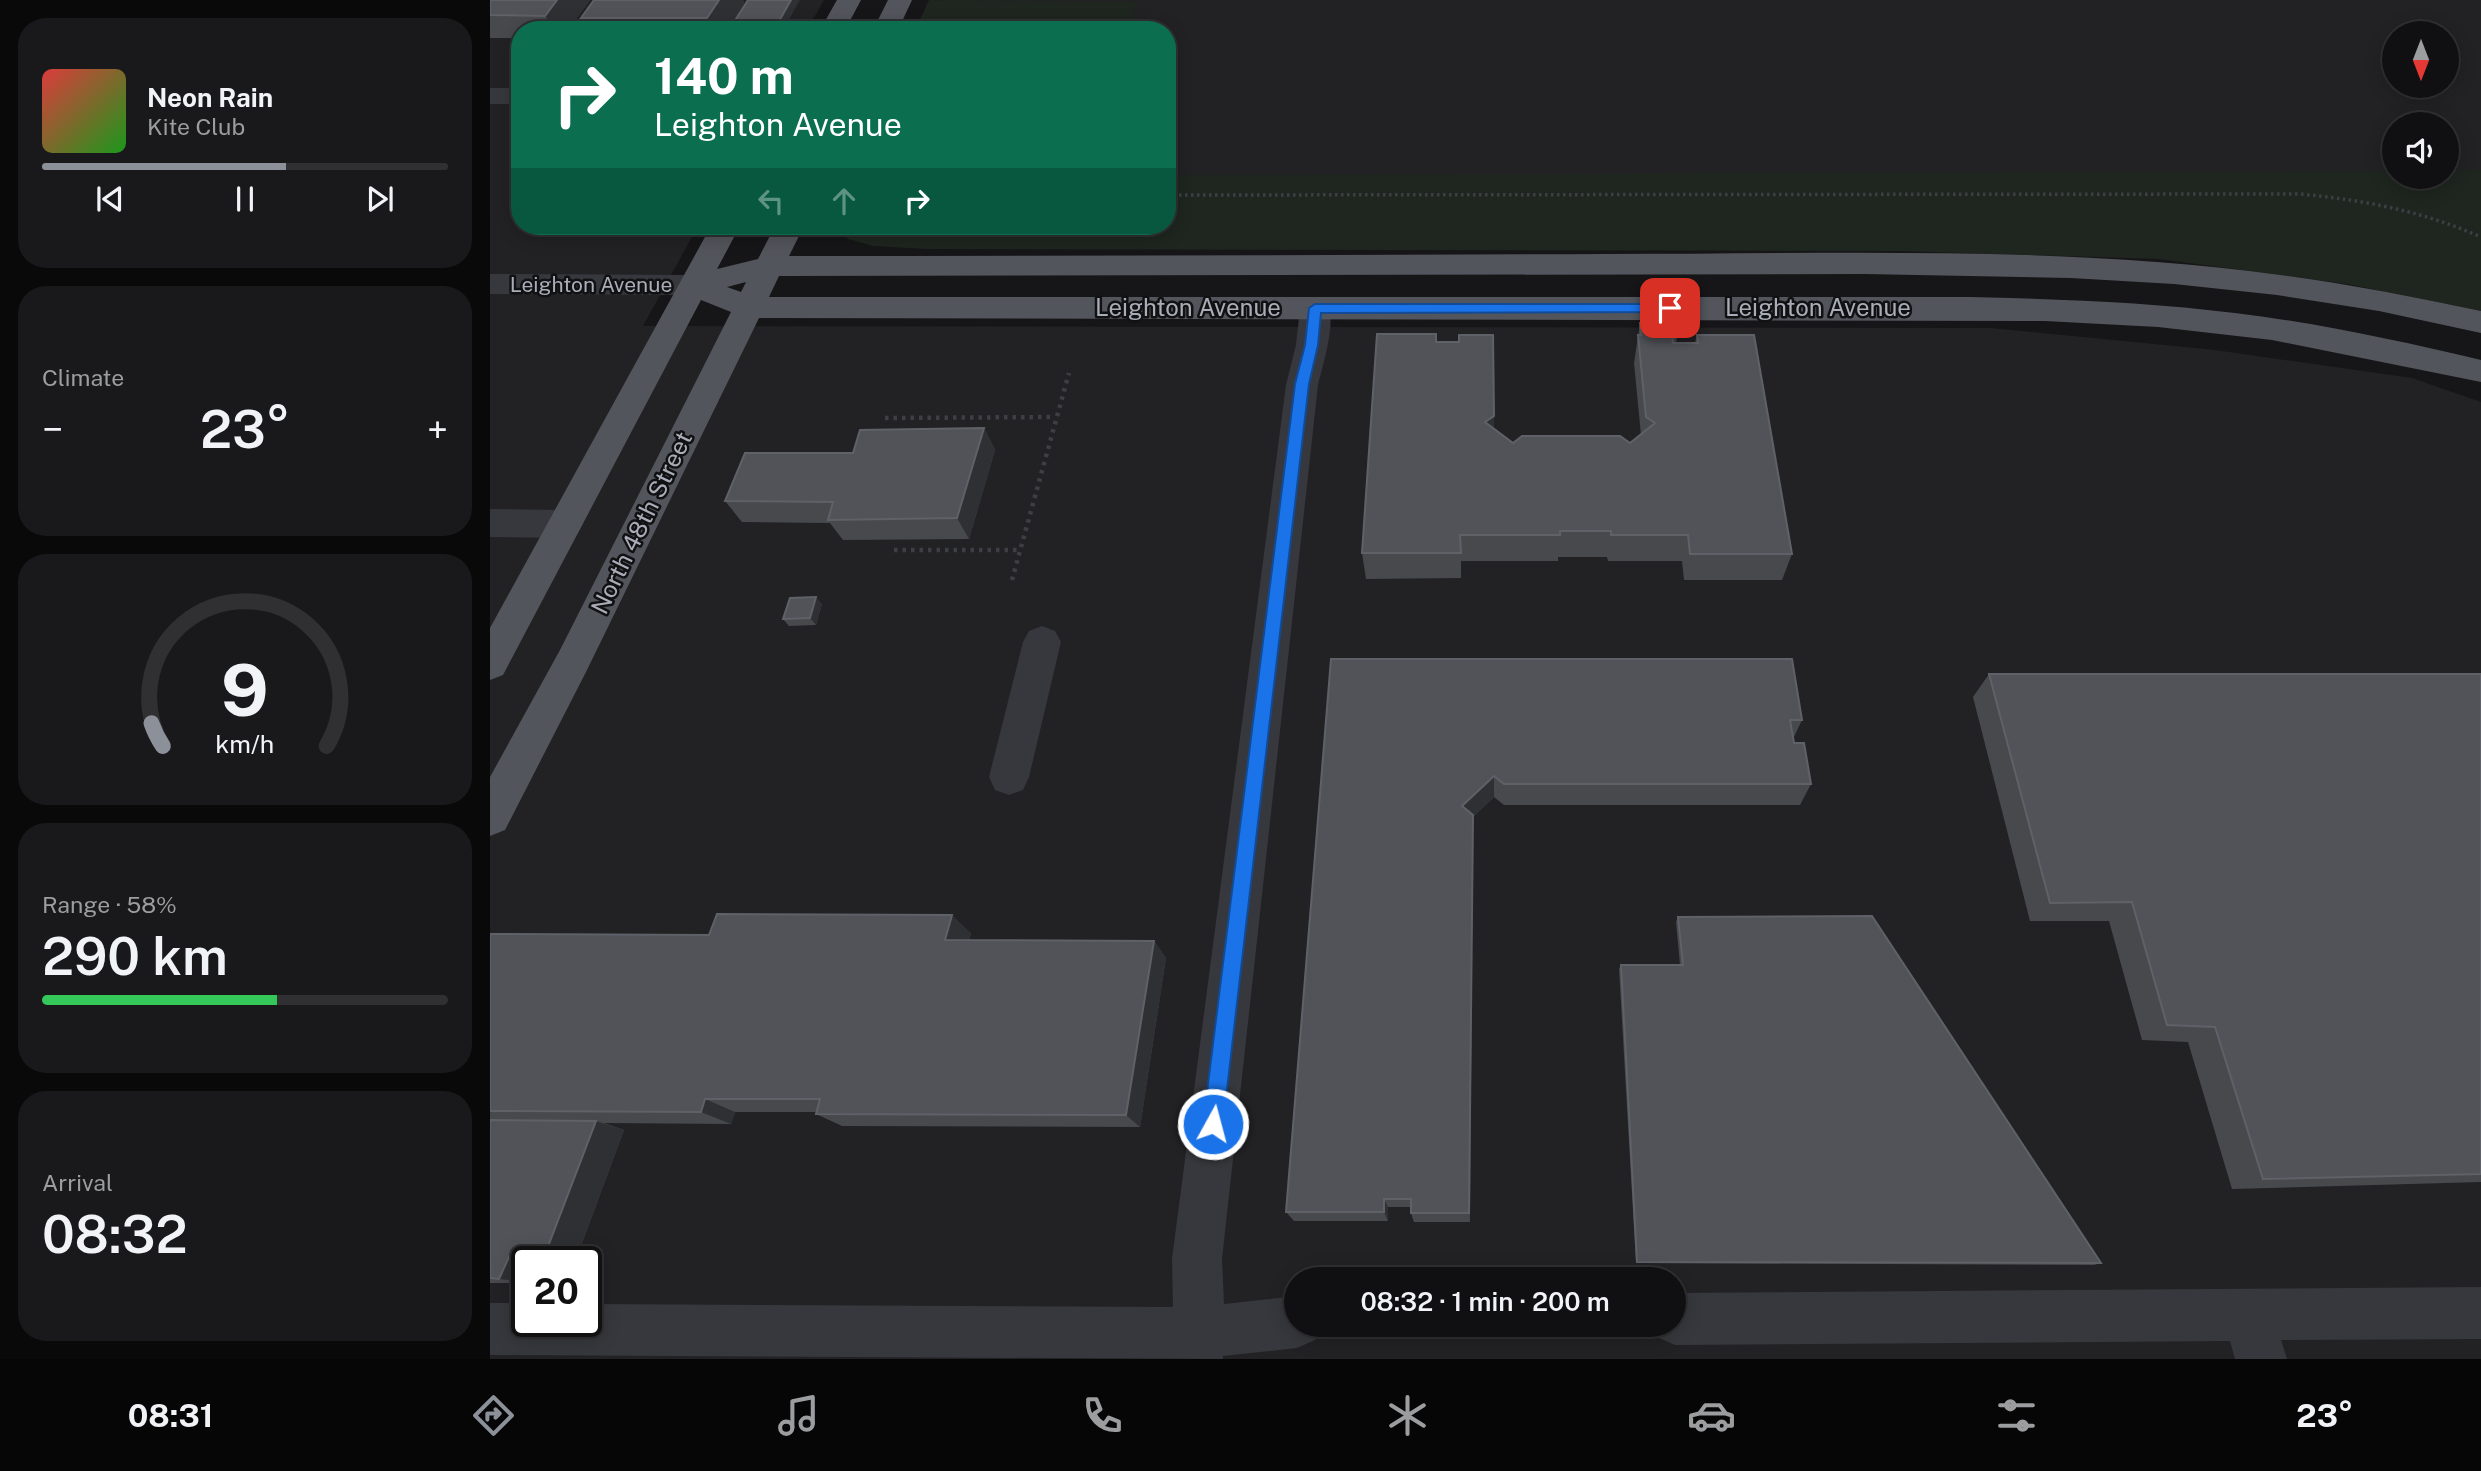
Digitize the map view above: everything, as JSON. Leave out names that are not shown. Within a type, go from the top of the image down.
[{"type":"main road","points":[[837,21],[849,0]]},
{"type":"main road","points":[[890,21],[900,0]]},
{"type":"main road","points":[[490,664],[720,235]]},
{"type":"main road","name":"North 48th Street","points":[[490,817],[573,661],[785,235]]},
{"type":"main road","name":"Leighton Avenue","points":[[693,285],[770,266],[1925,264],[2128,269],[2228,278],[2331,292],[2481,323]]},
{"type":"main road","name":"Leighton Avenue","points":[[693,285],[749,307],[1969,308],[2110,312],[2333,339],[2481,371]]},
{"type":"street","points":[[490,96],[511,96]]},
{"type":"street","name":"Leighton Avenue","points":[[490,284],[693,285]]},
{"type":"street","points":[[1199,1346],[1197,1259],[1302,384],[1312,345],[1315,308]]},
{"type":"street","points":[[490,523],[565,524]]},
{"type":"street","points":[[1009,777],[1042,642]]},
{"type":"street","points":[[1686,1319],[2255,1337],[2481,1313]]},
{"type":"street","points":[[490,1329],[770,1345],[1199,1346],[1284,1325]]},
{"type":"path","points":[[1176,195],[2300,194],[2392,205],[2448,222],[2481,237]]},
{"type":"path","points":[[1012,580],[1069,373]]},
{"type":"path","points":[[885,418],[1055,417]]},
{"type":"path","points":[[894,550],[1020,550]]},
{"type":"shaded area","points":[[490,0],[824,0],[812,21],[511,21],[511,235],[693,235],[643,326],[1991,328],[2215,350],[2412,378],[2481,402],[2481,1359],[490,1359]]},
{"type":"shaded area","points":[[929,0],[1137,2],[1132,21],[919,21]]},
{"type":"shaded area","points":[[945,0],[2481,0],[2481,182],[2459,182],[2459,112],[2382,112],[2382,182],[1176,180],[1176,21],[936,21]]},
{"type":"shaded area","points":[[2481,170],[2481,311],[2347,284],[2159,259],[1899,251],[927,249],[873,246],[848,239],[845,235],[1176,235],[1176,175],[2382,171],[2382,189],[2459,189],[2459,171]]},
{"type":"building","points":[[490,0],[557,0],[545,16],[490,15]]},
{"type":"building","points":[[594,0],[719,0],[707,18],[581,18]]},
{"type":"building","points":[[748,0],[791,0],[779,21],[735,21]]},
{"type":"building","points":[[1640,323],[1677,323],[1678,332],[1672,332],[1673,343],[1698,343],[1697,335],[1754,335],[1792,554],[1690,554],[1688,535],[1611,535],[1611,531],[1560,531],[1560,535],[1460,535],[1461,553],[1362,553],[1377,334],[1436,334],[1436,342],[1459,342],[1459,335],[1493,335],[1494,416],[1485,422],[1513,443],[1522,436],[1620,436],[1630,443],[1655,423],[1646,417],[1638,335],[1641,335]]},
{"type":"building","points":[[984,428],[957,518],[828,520],[833,502],[725,501],[745,453],[853,453],[860,430]]},
{"type":"building","points":[[816,597],[810,618],[783,619],[790,598]]},
{"type":"building","points":[[1331,659],[1792,659],[1802,720],[1790,720],[1794,743],[1804,743],[1811,784],[1504,784],[1494,776],[1462,806],[1473,815],[1469,1213],[1411,1213],[1411,1199],[1384,1199],[1384,1212],[1286,1212]]},
{"type":"building","points":[[1989,674],[2481,674],[2481,1174],[2263,1179],[2215,1027],[2167,1025],[2132,902],[2050,903]]},
{"type":"building","points":[[717,914],[952,915],[945,940],[1154,941],[1126,1115],[816,1114],[820,1099],[705,1099],[701,1112],[490,1111],[490,934],[709,935]]},
{"type":"building","points":[[1872,916],[2101,1263],[1637,1262],[1621,965],[1683,965],[1678,917]]},
{"type":"building","points":[[490,1120],[596,1121],[548,1246],[511,1246],[511,1257],[499,1279],[490,1278]]},
{"type":"route","points":[[1213,1124],[1302,384],[1312,345],[1315,308],[1670,308]]}]
